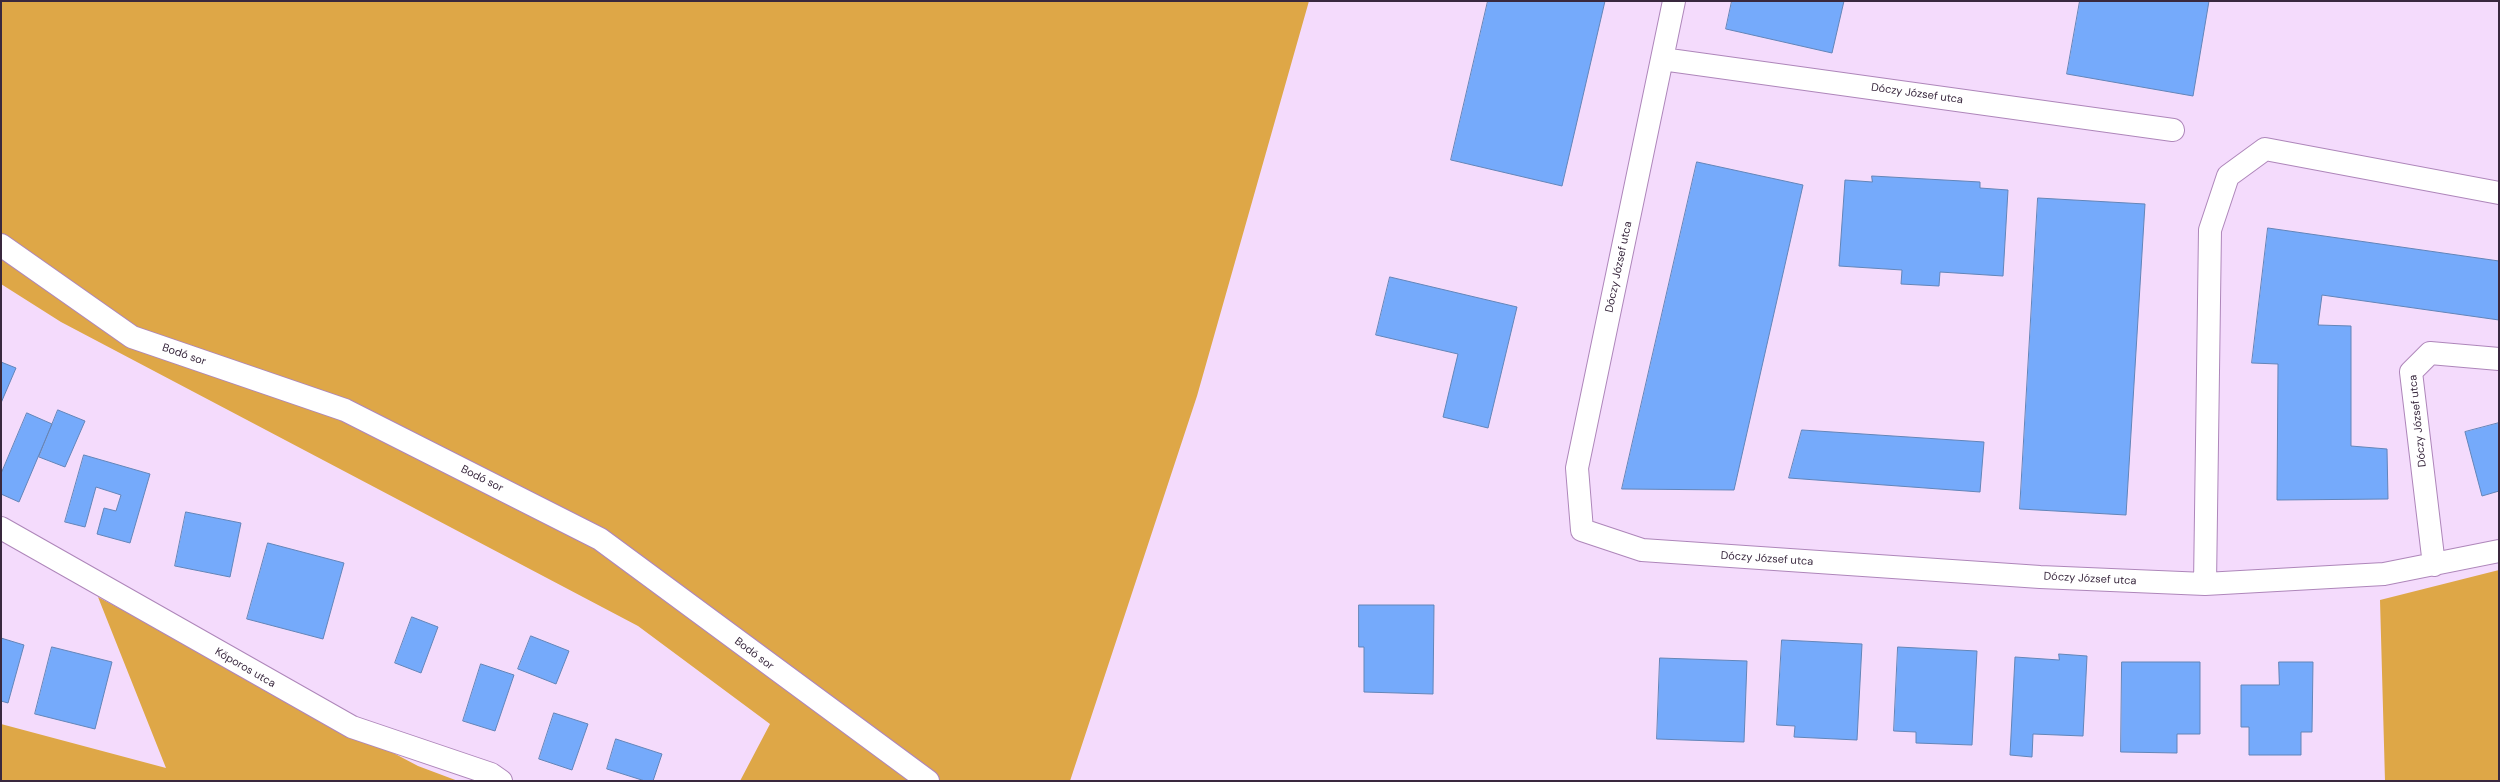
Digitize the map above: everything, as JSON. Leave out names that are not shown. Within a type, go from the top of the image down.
[{"type":"street","name":"Dóczy József utca","points":[[1674,1],[1577,468],[1582,530],[1642,550],[2040,577],[2204,584],[2384,574],[2499,551]]},
{"type":"street","name":"Dóczy József utca","points":[[1662,59],[2173,130]]},
{"type":"street","points":[[2204,584],[2210,230],[2228,176],[2265,149],[2499,193]]},
{"type":"street","name":"Bodó sor","points":[[1,245],[132,337],[345,410],[600,538],[928,781]]},
{"type":"street","name":"Dóczy József utca","points":[[2434,565],[2411,372],[2430,353],[2499,359]]},
{"type":"street","name":"Kőporos utca","points":[[1,528],[352,727],[491,774],[501,781]]},
{"type":"shaded area","points":[[1,1],[1309,1],[1197,396],[1070,781],[740,781],[770,724],[638,626],[61,322],[1,284]]},
{"type":"shaded area","points":[[2499,570],[2499,781],[2385,781],[2380,600]]},
{"type":"shaded area","points":[[98,597],[418,766],[458,781],[1,781],[1,724],[166,768]]},
{"type":"building","points":[[1488,1],[1605,1],[1562,186],[1451,160]]},
{"type":"building","points":[[1732,1],[1844,1],[1832,53],[1726,29]]},
{"type":"building","points":[[2080,1],[2209,1],[2193,96],[2067,74]]},
{"type":"building","points":[[1697,162],[1803,185],[1734,490],[1622,489]]},
{"type":"building","points":[[1872,176],[1980,182],[1980,188],[2008,190],[2003,276],[1940,272],[1939,286],[1901,284],[1902,270],[1839,266],[1845,180],[1872,182]]},
{"type":"building","points":[[2038,198],[2145,204],[2126,515],[2020,509]]},
{"type":"building","points":[[2268,228],[2499,261],[2499,320],[2322,295],[2318,325],[2351,326],[2351,446],[2387,449],[2388,499],[2277,500],[2278,364],[2252,363]]},
{"type":"building","points":[[1390,277],[1517,307],[1488,428],[1443,417],[1458,354],[1376,335]]},
{"type":"building","points":[[1,362],[16,368],[1,403]]},
{"type":"building","points":[[58,410],[85,421],[65,467],[39,457]]},
{"type":"building","points":[[27,413],[52,424],[19,502],[1,494],[1,474]]},
{"type":"building","points":[[2499,423],[2499,491],[2482,496],[2465,432]]},
{"type":"building","points":[[1802,430],[1984,442],[1980,492],[1789,478]]},
{"type":"building","points":[[84,455],[150,474],[130,543],[97,534],[104,508],[116,511],[121,495],[96,487],[85,527],[65,522]]},
{"type":"building","points":[[186,512],[241,523],[230,577],[175,566]]},
{"type":"building","points":[[268,543],[344,563],[323,639],[247,619]]},
{"type":"building","points":[[1359,605],[1434,605],[1433,694],[1364,692],[1364,647],[1359,647]]},
{"type":"building","points":[[412,617],[438,627],[421,673],[395,663]]},
{"type":"building","points":[[531,636],[569,651],[556,684],[518,669]]},
{"type":"building","points":[[1,638],[24,645],[8,703],[1,701]]},
{"type":"building","points":[[1782,640],[1862,644],[1857,740],[1794,737],[1795,726],[1777,725]]},
{"type":"building","points":[[52,647],[112,662],[95,729],[35,714]]},
{"type":"building","points":[[1898,647],[1977,651],[1972,745],[1916,743],[1916,732],[1894,731]]},
{"type":"building","points":[[2059,654],[2087,656],[2083,736],[2033,734],[2032,757],[2010,755],[2015,657],[2059,660]]},
{"type":"building","points":[[1660,658],[1747,661],[1744,742],[1657,739]]},
{"type":"building","points":[[2122,662],[2200,662],[2200,734],[2177,734],[2177,753],[2121,752]]},
{"type":"building","points":[[2279,662],[2313,662],[2312,732],[2301,732],[2301,755],[2249,755],[2249,727],[2241,727],[2241,685],[2279,685]]},
{"type":"building","points":[[481,664],[514,675],[495,731],[463,721]]},
{"type":"building","points":[[554,713],[588,724],[572,770],[539,759]]},
{"type":"building","points":[[616,739],[662,754],[653,781],[645,781],[607,769]]}]
